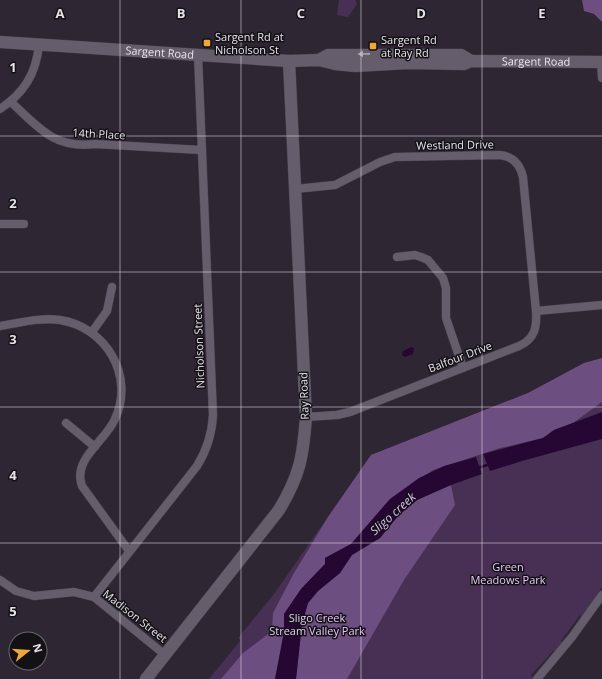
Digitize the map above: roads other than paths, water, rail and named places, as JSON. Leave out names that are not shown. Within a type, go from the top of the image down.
[{"type":"street","name":"Sargent Road","points":[[0,42],[289,61],[319,60],[328,55],[393,54],[461,55],[471,61],[601,62]]},
{"type":"street","points":[[0,109],[11,102],[21,92],[32,75],[38,59],[39,45]]},
{"type":"street","name":"Nicholson Street","points":[[94,598],[129,551],[197,466],[205,450],[212,430],[213,414],[198,56]]},
{"type":"street","name":"Ray Road","points":[[146,679],[164,654],[242,560],[279,510],[295,482],[303,451],[306,417],[289,61]]},
{"type":"street","points":[[601,62],[602,78]]},
{"type":"street","name":"14th Place","points":[[11,102],[37,127],[66,144],[80,146],[95,144],[201,150]]},
{"type":"street","name":"Westland Drive","points":[[295,189],[335,185],[380,162],[396,157],[499,155],[510,157],[518,164],[523,177],[536,311]]},
{"type":"street","points":[[0,224],[24,224]]},
{"type":"street","points":[[398,257],[416,255],[422,257],[428,260],[443,278],[446,288],[446,318],[463,368]]},
{"type":"street","points":[[92,332],[107,311],[112,287]]},
{"type":"street","points":[[536,311],[602,305]]},
{"type":"street","name":"Balfour Drive","points":[[306,417],[330,416],[350,412],[527,342],[533,336],[536,328],[536,311]]},
{"type":"street","points":[[0,326],[50,319],[77,324],[92,332],[104,343],[111,353],[120,377],[120,405],[116,419],[80,469],[80,480],[82,486],[129,551]]},
{"type":"street","points":[[66,423],[95,447]]},
{"type":"street","name":"Madison Street","points":[[0,580],[16,591],[34,596],[74,592],[94,598],[164,654]]},
{"type":"street","points":[[537,679],[572,637],[602,595]]},
{"type":"water","points":[[411,347],[414,348],[413,354],[405,357],[402,355],[403,351]]},
{"type":"water","points":[[602,412],[602,439],[490,471],[483,454],[543,438],[554,430]]},
{"type":"water","points":[[476,457],[482,474],[451,485],[417,500],[398,516],[380,538],[352,555],[340,573],[318,591],[308,603],[302,624],[296,679],[275,679],[284,632],[284,614],[301,589],[325,564],[325,558],[351,544],[390,499],[419,478],[444,466]]},
{"type":"waterway","name":"Sligo creek","points":[[478,468],[490,464]]},
{"type":"place","name":"Sargent Rd at Nicholson St","points":[[207,43]]},
{"type":"place","name":"Sargent Rd at Ray Rd","points":[[373,46]]},
{"type":"park label","name":"Green Meadows Park","points":[[508,573]]},
{"type":"park label","name":"Sligo Creek Stream Valley Park","points":[[317,624]]}]
